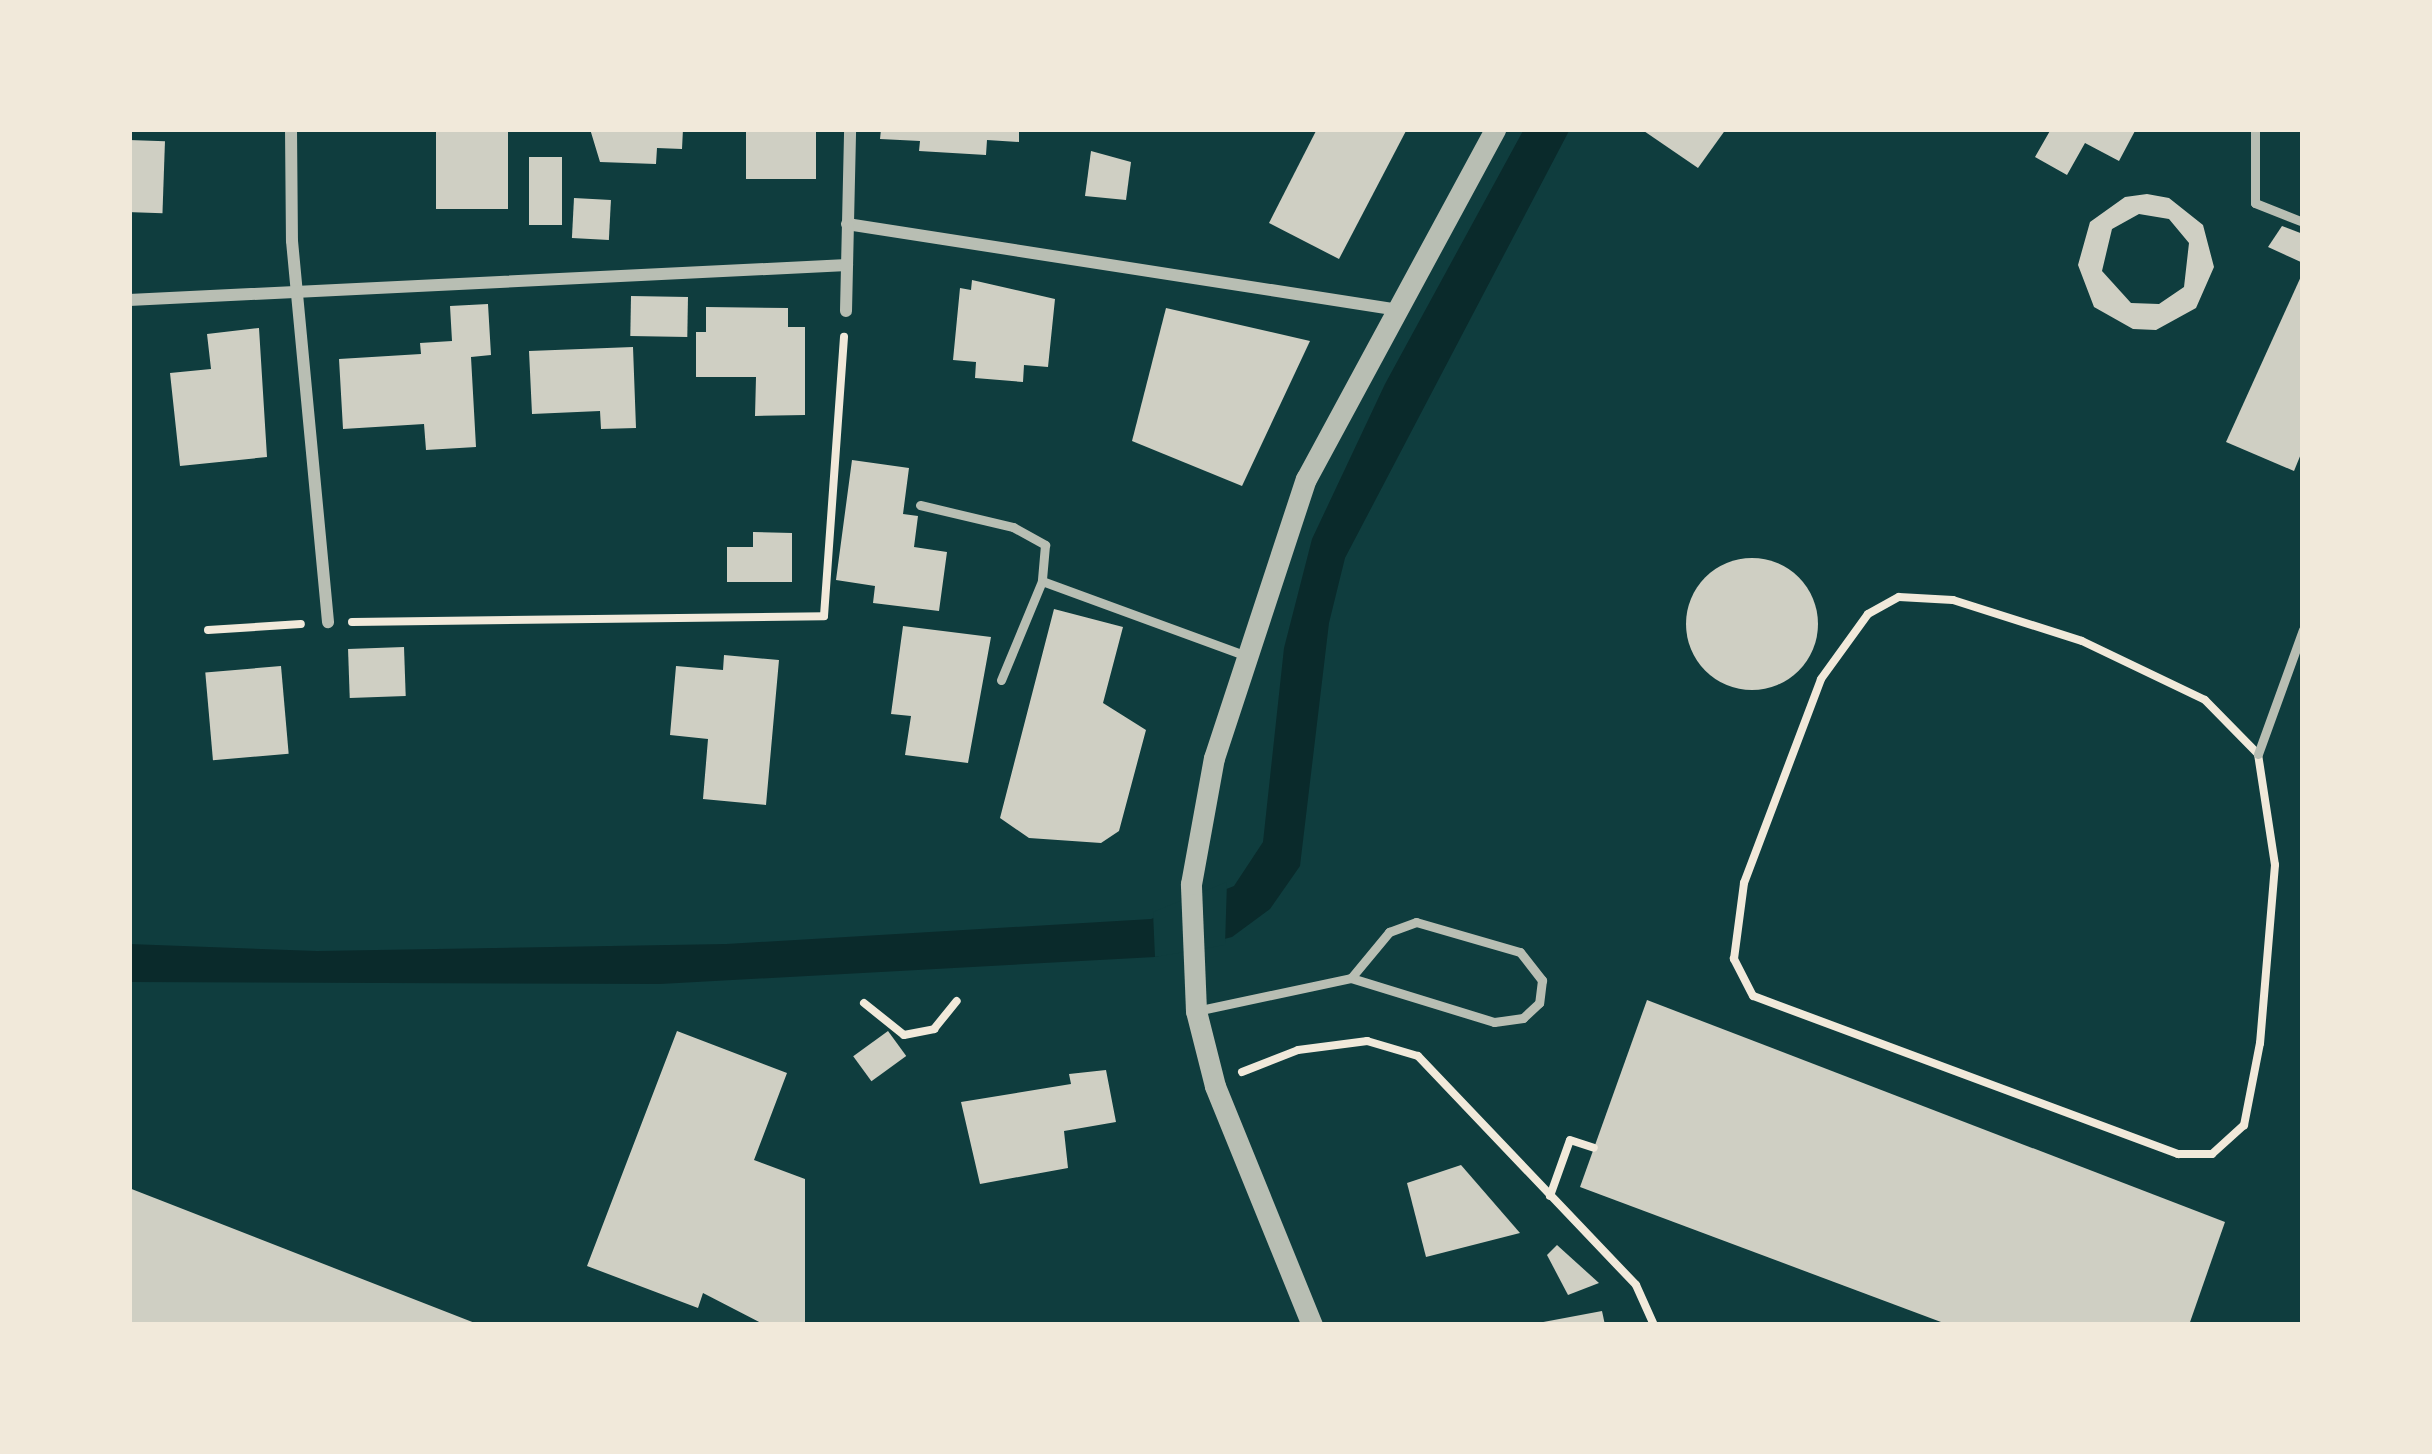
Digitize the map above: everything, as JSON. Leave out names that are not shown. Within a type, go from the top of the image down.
[{"type":"street","points":[[290,129],[297,292],[328,622]]},
{"type":"street","points":[[845,311],[850,129]]},
{"type":"street","points":[[1312,1325],[1241,1159],[1196,1011],[1191,884],[1214,758],[1306,479],[1392,309],[1495,129]]},
{"type":"street","points":[[847,224],[1392,309]]},
{"type":"street","points":[[129,300],[847,265]]},
{"type":"lane","points":[[2255,129],[2255,203],[2303,222]]},
{"type":"lane","points":[[920,505],[1013,527],[1045,545],[1042,580],[1001,680]]},
{"type":"lane","points":[[1042,580],[1247,656]]},
{"type":"lane","points":[[2258,754],[2303,630]]},
{"type":"lane","points":[[1196,1011],[1351,978],[1494,1022],[1523,1018],[1539,1003],[1542,980],[1520,952],[1416,922],[1389,932],[1351,978]]},
{"type":"path","points":[[208,630],[328,622],[824,616],[845,311]]},
{"type":"path","points":[[1899,597],[1952,600],[2082,641],[2205,700],[2258,754],[2275,866],[2260,1043],[2244,1125],[2212,1154],[2178,1154],[1753,996],[1734,959],[1744,883],[1821,679],[1868,614],[1899,597]]},
{"type":"path","points":[[864,1004],[904,1035],[934,1029],[957,1000]]},
{"type":"path","points":[[1249,1068],[1333,1044],[1395,1045],[1418,1056],[1636,1285],[1654,1325]]},
{"type":"path","points":[[1550,1196],[1570,1140],[1594,1148]]},
{"type":"water","points":[[1524,129],[1570,129],[1345,558],[1329,623],[1300,866],[1270,909],[1232,937],[1155,957],[660,984],[129,982],[129,944],[317,951],[726,944],[1151,919],[1234,886],[1263,842],[1284,648],[1312,539],[1385,384]]},
{"type":"pier","points":[[1227,882],[1225,945],[1155,957],[1153,912]]},
{"type":"building","points":[[590,129],[683,129],[682,149],[657,148],[656,164],[600,162]]},
{"type":"building","points":[[746,129],[816,129],[816,179],[746,179]]},
{"type":"building","points":[[881,129],[1019,129],[1019,142],[987,140],[986,155],[919,151],[920,141],[880,139]]},
{"type":"building","points":[[1317,129],[1407,129],[1339,259],[1269,223]]},
{"type":"building","points":[[1641,129],[1726,129],[1698,168]]},
{"type":"building","points":[[2051,129],[2136,129],[2119,161],[2085,143],[2067,175],[2035,157]]},
{"type":"building","points":[[436,132],[508,132],[508,209],[436,209]]},
{"type":"building","points":[[129,140],[165,141],[162,213],[129,212]]},
{"type":"building","points":[[1091,151],[1131,162],[1126,200],[1085,196]]},
{"type":"building","points":[[529,157],[562,157],[562,225],[529,225]]},
{"type":"building","points":[[2125,197],[2169,198],[2203,225],[2214,267],[2196,308],[2156,330],[2133,329],[2094,307],[2078,265],[2090,222]],"holes":[[[2139,214],[2169,219],[2189,243],[2184,287],[2159,304],[2131,303],[2102,271],[2112,229]]]},
{"type":"building","points":[[574,198],[611,200],[609,240],[572,238]]},
{"type":"building","points":[[2282,226],[2303,234],[2303,263],[2268,247]]},
{"type":"building","points":[[2303,272],[2303,449],[2294,471],[2226,442]]},
{"type":"building","points":[[972,280],[1055,299],[1048,367],[1024,365],[1023,382],[975,378],[976,362],[953,360],[960,288],[971,290]]},
{"type":"building","points":[[631,296],[688,297],[687,337],[630,336]]},
{"type":"building","points":[[488,304],[491,355],[471,357],[476,447],[426,450],[424,424],[343,429],[339,359],[421,354],[420,343],[452,341],[450,306]]},
{"type":"building","points":[[706,307],[788,308],[788,327],[805,327],[805,415],[755,416],[756,377],[696,377],[696,332],[706,332]]},
{"type":"building","points":[[1166,308],[1310,341],[1242,486],[1132,441]]},
{"type":"building","points":[[259,328],[267,457],[180,466],[170,373],[211,369],[207,334]]},
{"type":"building","points":[[633,347],[636,428],[601,429],[600,411],[532,414],[529,351]]},
{"type":"building","points":[[852,460],[909,468],[903,514],[918,516],[914,547],[947,552],[939,611],[873,603],[875,586],[836,580]]},
{"type":"building","points":[[753,532],[792,533],[792,582],[727,582],[727,547],[753,547]]},
{"type":"building","points":[[1752,558],[1777,563],[1799,577],[1813,599],[1818,624],[1813,649],[1799,671],[1777,685],[1752,690],[1727,685],[1705,671],[1691,649],[1686,624],[1691,599],[1705,577],[1727,563]]},
{"type":"building","points":[[1054,609],[1123,627],[1103,703],[1146,730],[1119,831],[1101,843],[1029,838],[1000,818]]},
{"type":"building","points":[[903,626],[991,637],[968,763],[905,755],[911,716],[891,714]]},
{"type":"building","points":[[404,647],[406,696],[350,698],[348,649]]},
{"type":"building","points":[[724,655],[779,660],[766,805],[703,799],[708,739],[670,735],[676,666],[723,670]]},
{"type":"building","points":[[281,666],[289,754],[213,760],[205,673]]},
{"type":"building","points":[[1647,1000],[2225,1222],[2189,1325],[1949,1325],[1580,1187]]},
{"type":"building","points":[[677,1031],[787,1073],[754,1160],[805,1179],[805,1325],[765,1325],[703,1293],[698,1308],[587,1266]]},
{"type":"building","points":[[888,1031],[906,1056],[871,1081],[853,1056]]},
{"type":"building","points":[[1106,1070],[1116,1122],[1064,1131],[1068,1168],[980,1184],[961,1102],[1071,1084],[1069,1074]]},
{"type":"building","points":[[1461,1165],[1520,1233],[1426,1257],[1407,1183]]},
{"type":"building","points":[[129,1188],[480,1325],[129,1325]]},
{"type":"building","points":[[1557,1245],[1599,1283],[1568,1295],[1547,1255]]},
{"type":"building","points":[[1602,1311],[1605,1325],[1538,1325],[1538,1323]]}]
